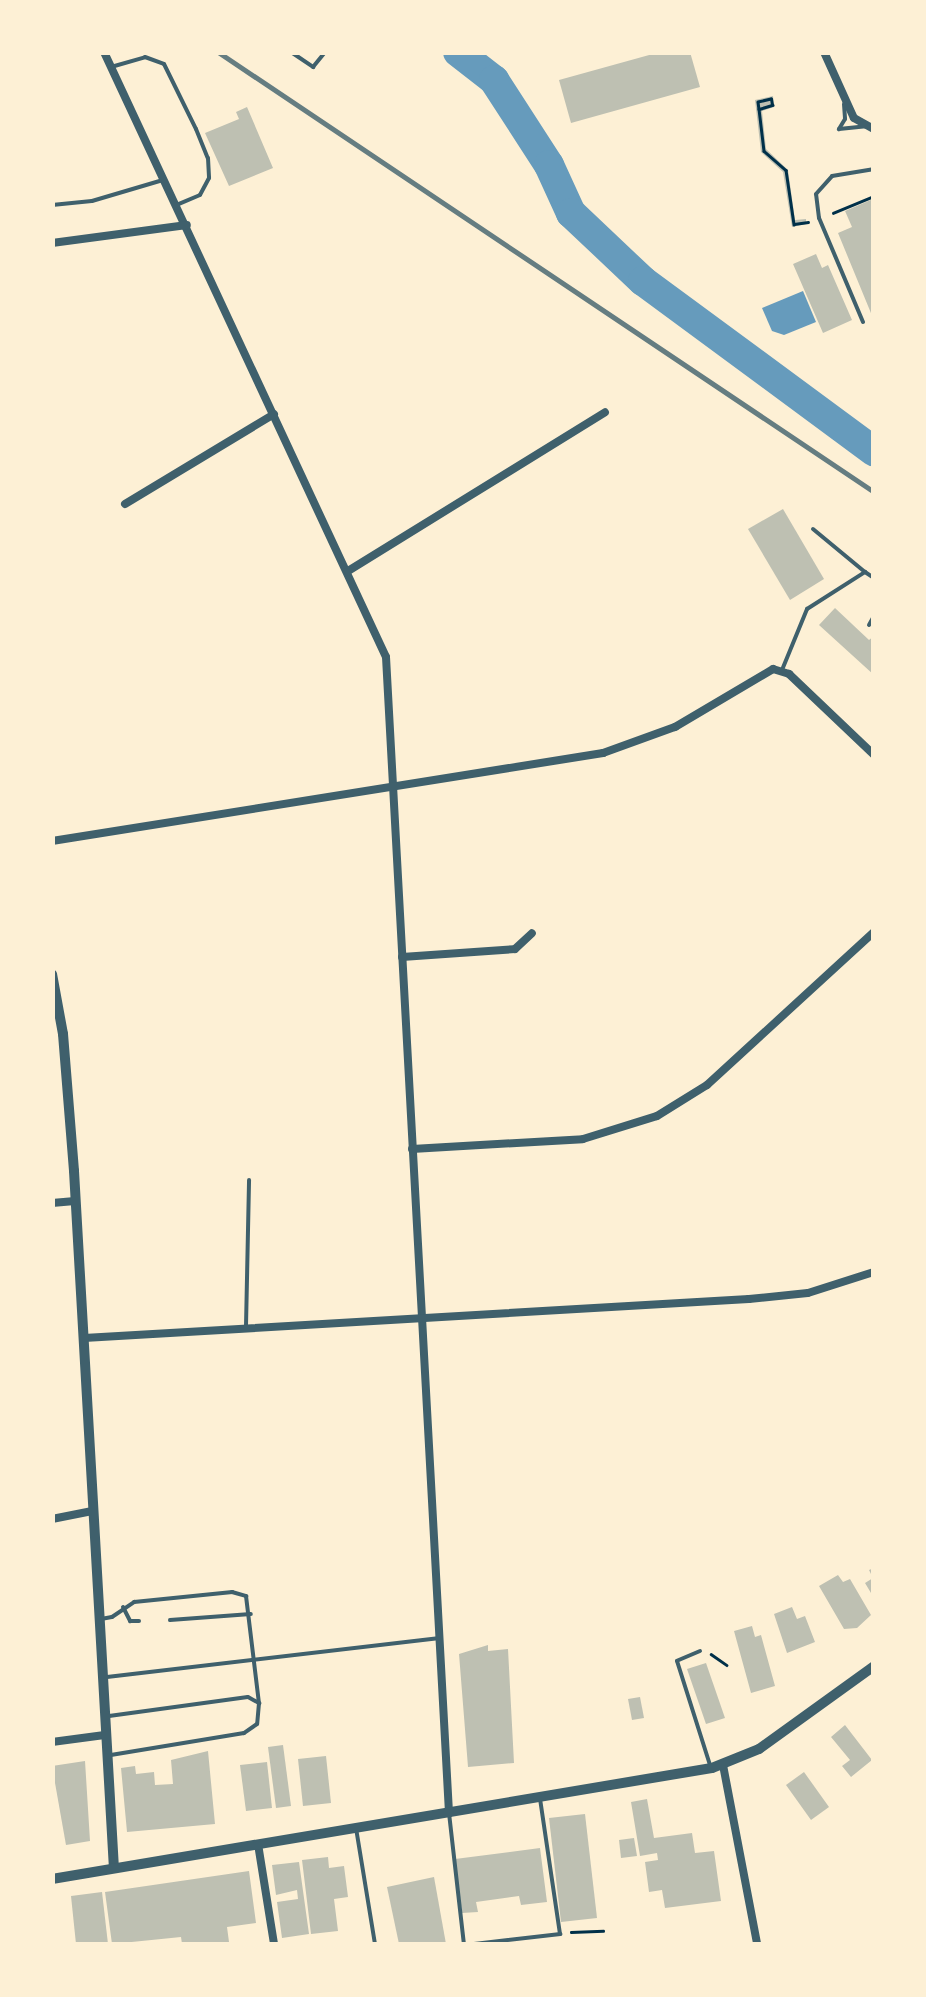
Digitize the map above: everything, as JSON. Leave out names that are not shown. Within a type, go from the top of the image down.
[{"type":"street","points":[[104,52],[386,658],[448,1813]]},
{"type":"street","points":[[824,52],[854,118],[870,128]]},
{"type":"street","points":[[52,243],[187,225]]},
{"type":"street","points":[[348,572],[605,412]]},
{"type":"street","points":[[125,504],[274,414]]},
{"type":"street","points":[[52,841],[629,746],[675,727],[778,669],[874,756]]},
{"type":"street","points":[[402,957],[516,949],[532,932]]},
{"type":"street","points":[[412,1149],[582,1139],[657,1116],[707,1085],[874,932]]},
{"type":"street","points":[[52,974],[63,1034],[76,1201],[114,1868]]},
{"type":"street","points":[[52,1204],[76,1201]]},
{"type":"street","points":[[84,1338],[749,1299],[808,1292],[874,1272]]},
{"type":"street","points":[[52,1519],[92,1511]]},
{"type":"street","points":[[52,1878],[717,1766],[768,1743],[874,1666]]},
{"type":"street","points":[[52,1742],[105,1735]]},
{"type":"street","points":[[717,1766],[757,1944]]},
{"type":"street","points":[[258,1844],[271,1944]]},
{"type":"lane","points":[[291,52],[313,67],[325,52]]},
{"type":"lane","points":[[111,67],[145,58],[164,64],[196,130],[208,158],[209,178],[200,195],[175,205]]},
{"type":"lane","points":[[843,98],[846,118],[839,129],[870,128]]},
{"type":"lane","points":[[863,322],[819,218],[816,194],[832,176],[874,170]]},
{"type":"lane","points":[[52,205],[120,195],[164,180]]},
{"type":"lane","points":[[813,529],[874,578]]},
{"type":"lane","points":[[778,669],[808,609],[864,572]]},
{"type":"lane","points":[[868,625],[874,616]]},
{"type":"lane","points":[[246,1326],[249,1180]]},
{"type":"lane","points":[[99,1620],[112,1618],[122,1607],[232,1592],[246,1596],[252,1614],[259,1704],[257,1724],[244,1733],[106,1756]]},
{"type":"lane","points":[[122,1607],[130,1621],[139,1621]]},
{"type":"lane","points":[[170,1620],[252,1614]]},
{"type":"lane","points":[[102,1678],[438,1638]]},
{"type":"lane","points":[[700,1652],[676,1660],[717,1766]]},
{"type":"lane","points":[[104,1716],[248,1697],[258,1688]]},
{"type":"lane","points":[[248,1697],[259,1704]]},
{"type":"lane","points":[[474,1944],[560,1934],[540,1798]]},
{"type":"lane","points":[[448,1813],[463,1943]]},
{"type":"lane","points":[[356,1828],[376,1944]]},
{"type":"path","points":[[758,109],[764,150],[786,170],[794,224],[809,223]]},
{"type":"path","points":[[833,213],[874,196]]},
{"type":"path","points":[[700,1652],[728,1665]]},
{"type":"path","points":[[560,1934],[603,1931]]},
{"type":"water","points":[[803,291],[816,322],[784,335],[772,331],[762,308]]},
{"type":"building","points":[[660,52],[690,52],[700,87],[571,123],[559,80]]},
{"type":"building","points":[[773,96],[774,107],[762,111],[766,149],[788,170],[795,220],[806,219],[806,224],[792,227],[783,172],[761,152],[755,100]]},
{"type":"building","points":[[247,107],[273,168],[229,186],[205,133],[239,119],[236,112]]},
{"type":"building","points":[[873,199],[873,318],[838,233],[852,227],[845,211]]},
{"type":"building","points":[[816,254],[822,268],[828,265],[852,320],[823,333],[793,264]]},
{"type":"building","points":[[783,509],[824,579],[790,600],[748,529]]},
{"type":"building","points":[[835,608],[869,640],[874,636],[874,675],[819,625]]},
{"type":"building","points":[[874,1568],[874,1598],[865,1583],[873,1578],[869,1570]]},
{"type":"building","points":[[838,1575],[843,1582],[850,1579],[871,1615],[857,1628],[844,1629],[819,1586]]},
{"type":"building","points":[[792,1607],[797,1619],[805,1616],[815,1642],[787,1653],[774,1614]]},
{"type":"building","points":[[752,1626],[755,1637],[761,1635],[775,1686],[751,1693],[734,1631]]},
{"type":"building","points":[[488,1645],[488,1651],[508,1649],[514,1763],[468,1767],[459,1654]]},
{"type":"building","points":[[706,1663],[725,1718],[706,1724],[687,1669]]},
{"type":"building","points":[[640,1697],[644,1718],[632,1720],[628,1699]]},
{"type":"building","points":[[845,1725],[872,1760],[851,1777],[842,1766],[850,1760],[831,1737]]},
{"type":"building","points":[[283,1745],[291,1806],[276,1808],[268,1747]]},
{"type":"building","points":[[208,1751],[215,1824],[127,1832],[121,1768],[135,1766],[136,1774],[154,1772],[155,1785],[173,1784],[171,1760]]},
{"type":"building","points":[[326,1756],[331,1803],[303,1806],[298,1759]]},
{"type":"building","points":[[85,1761],[90,1841],[66,1845],[52,1766]]},
{"type":"building","points":[[267,1762],[272,1808],[246,1811],[240,1765]]},
{"type":"building","points":[[804,1772],[829,1807],[811,1820],[786,1785]]},
{"type":"building","points":[[647,1799],[654,1838],[692,1833],[695,1853],[714,1851],[721,1901],[665,1908],[662,1890],[649,1892],[645,1862],[658,1860],[657,1853],[640,1856],[631,1802]]},
{"type":"building","points":[[585,1814],[597,1918],[561,1922],[549,1818]]},
{"type":"building","points":[[634,1838],[637,1856],[621,1858],[619,1840]]},
{"type":"building","points":[[540,1848],[547,1902],[521,1905],[519,1896],[476,1902],[478,1912],[462,1913],[455,1859]]},
{"type":"building","points":[[328,1857],[329,1868],[344,1866],[348,1897],[334,1899],[338,1931],[311,1934],[302,1860]]},
{"type":"building","points":[[299,1862],[309,1934],[282,1938],[277,1902],[298,1899],[297,1890],[276,1895],[272,1865]]},
{"type":"building","points":[[249,1871],[256,1923],[227,1927],[229,1942],[182,1944],[181,1937],[112,1944],[105,1892]]},
{"type":"building","points":[[434,1877],[446,1944],[399,1944],[387,1887]]},
{"type":"building","points":[[102,1892],[108,1944],[76,1944],[71,1896]]},
{"type":"waterway","points":[[458,52],[494,80],[549,165],[571,213],[643,281],[874,451]]},
{"type":"railway","points":[[218,52],[874,492]]}]
